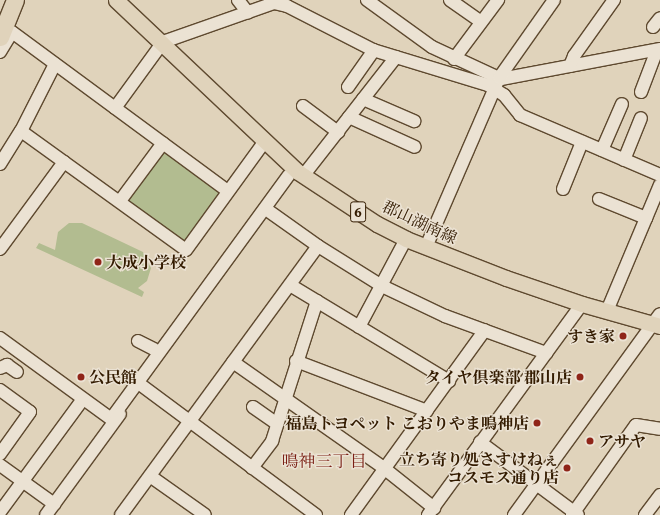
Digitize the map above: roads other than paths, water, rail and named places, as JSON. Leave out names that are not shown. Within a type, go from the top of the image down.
[{"type":"highway","points":[[0,37],[5,3]]},
{"type":"main road","name":"郡山湖南線","points":[[116,0],[163,42],[265,141],[294,174],[406,239],[582,304],[607,311],[657,321]]},
{"type":"street","points":[[238,0],[248,13]]},
{"type":"street","points":[[368,0],[432,47],[497,83],[520,116],[660,175]]},
{"type":"street","points":[[450,0],[481,22]]},
{"type":"street","points":[[454,59],[498,0]]},
{"type":"street","points":[[426,247],[497,83],[554,0]]},
{"type":"street","points":[[570,66],[574,56],[614,0]]},
{"type":"street","points":[[115,108],[163,42],[274,3],[287,6],[374,50],[497,83],[570,66],[658,50]]},
{"type":"street","points":[[0,52],[12,32],[228,190]]},
{"type":"street","points":[[348,87],[374,50]]},
{"type":"street","points":[[641,92],[658,50]]},
{"type":"street","points":[[0,333],[109,412],[294,174],[338,132],[396,57]]},
{"type":"street","points":[[0,164],[21,131],[55,64]]},
{"type":"street","points":[[363,99],[414,121]]},
{"type":"street","points":[[602,150],[622,104]]},
{"type":"street","points":[[303,106],[338,132]]},
{"type":"street","points":[[349,117],[415,147]]},
{"type":"street","points":[[624,160],[641,118]]},
{"type":"street","points":[[21,131],[186,250],[228,190],[265,141]]},
{"type":"street","points":[[563,189],[582,142]]},
{"type":"street","points":[[120,201],[163,143]]},
{"type":"street","points":[[0,242],[62,160]]},
{"type":"street","points":[[0,249],[62,160]]},
{"type":"street","points":[[46,515],[270,212],[294,174]]},
{"type":"street","points":[[0,338],[111,419],[294,174]]},
{"type":"street","points":[[607,311],[660,185]]},
{"type":"street","points":[[599,199],[646,218]]},
{"type":"street","points":[[270,212],[318,246],[382,286],[444,316],[546,353]]},
{"type":"street","points":[[359,327],[406,239]]},
{"type":"street","points":[[122,515],[318,246]]},
{"type":"street","points":[[290,285],[449,381]]},
{"type":"street","points":[[252,468],[272,441],[284,398],[317,301]]},
{"type":"street","points":[[233,362],[385,469],[431,511],[582,304]]},
{"type":"street","points":[[514,515],[657,321]]},
{"type":"street","points":[[351,515],[485,330]]},
{"type":"street","points":[[138,340],[154,348]]},
{"type":"street","points":[[296,362],[427,412]]},
{"type":"street","points":[[0,368],[7,364],[17,372]]},
{"type":"street","points":[[141,385],[316,515]]},
{"type":"street","points":[[0,390],[30,412],[0,454]]},
{"type":"street","points":[[0,512],[24,483],[85,400]]},
{"type":"street","points":[[253,407],[277,424]]},
{"type":"street","points":[[480,442],[575,514],[636,425],[660,429]]},
{"type":"street","points":[[0,465],[54,504]]},
{"type":"street","points":[[150,476],[204,515]]},
{"type":"street","points":[[4,515],[24,483]]},
{"type":"street","points":[[646,515],[660,495]]},
{"type":"place","name":"大成小学校","points":[[98,262]]},
{"type":"place","name":"すき家","points":[[623,336]]},
{"type":"place","name":"公民館","points":[[81,377]]},
{"type":"place","name":"タイヤ倶楽部 郡山店","points":[[580,377]]},
{"type":"place","name":"福島トヨペット こおりやま鳴神店","points":[[537,423]]},
{"type":"place","name":"アサヤ","points":[[590,441]]},
{"type":"place","name":"立ち寄り処さすけねぇ コスモス通り店","points":[[567,468]]},
{"type":"district","name":"鳴神三丁目","points":[[324,461]]}]
